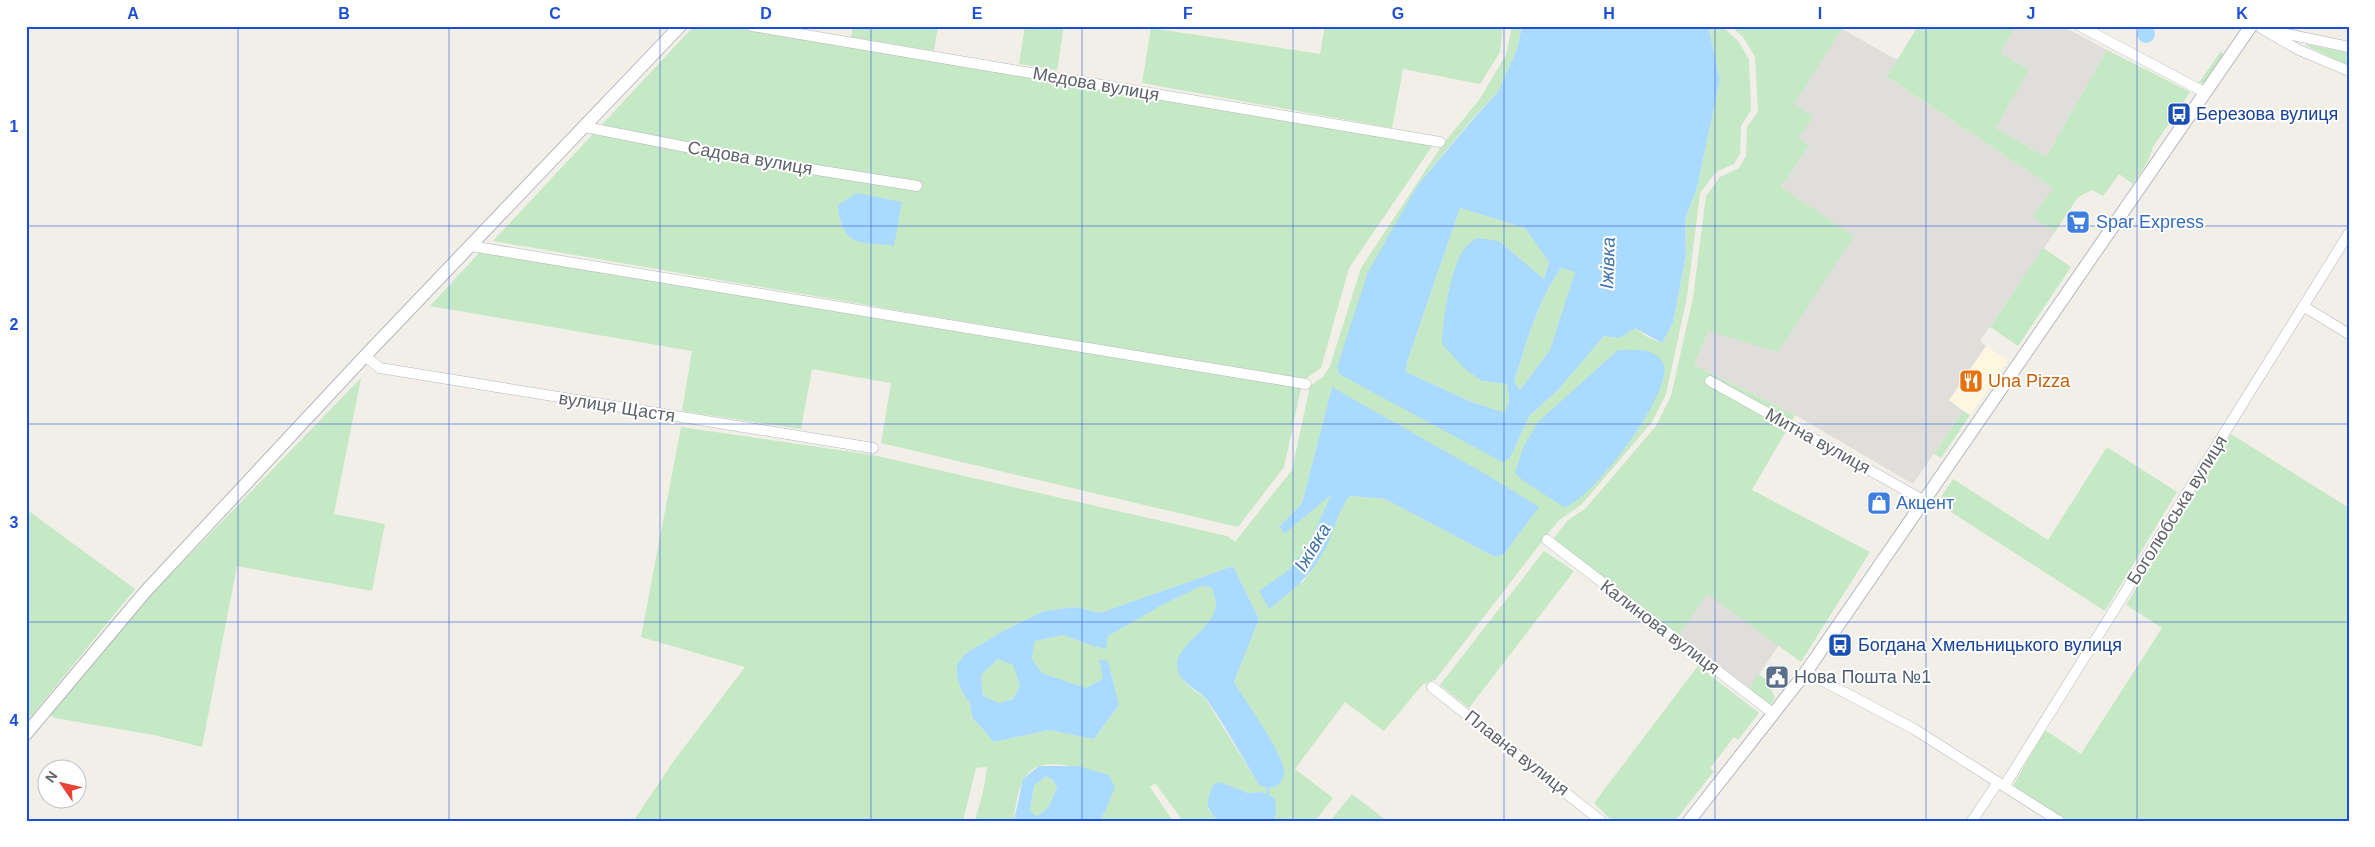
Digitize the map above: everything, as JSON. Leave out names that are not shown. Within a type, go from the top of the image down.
[{"type":"street","points":[[26,734],[145,592],[365,356],[680,26]]},
{"type":"street","name":"Медова вулиця","points":[[752,26],[1440,142]]},
{"type":"street","points":[[2080,26],[2204,92]]},
{"type":"street","points":[[1689,821],[1806,672],[1926,501],[2204,92],[2257,27]]},
{"type":"street","points":[[2257,27],[2349,47]]},
{"type":"street","points":[[2257,27],[2299,50],[2349,71]]},
{"type":"street","name":"Садова вулиця","points":[[585,126],[742,158],[916,186]]},
{"type":"street","name":"Боголюбська вулиця","points":[[1972,821],[2001,784],[2349,233]]},
{"type":"street","points":[[471,246],[1306,384]]},
{"type":"street","points":[[2304,306],[2349,334]]},
{"type":"street","name":"вулиця Щастя","points":[[365,356],[380,368],[873,448]]},
{"type":"street","name":"Митна вулиця","points":[[1710,381],[1926,501]]},
{"type":"street","name":"Калинова вулиця","points":[[1547,540],[1774,714]]},
{"type":"street","points":[[1806,672],[1914,729],[2059,821]]},
{"type":"street","name":"Плавна вулиця","points":[[1432,687],[1601,821]]},
{"type":"shaded area","points":[[2016,26],[2062,26],[2107,50],[2046,157],[1996,128],[2029,70],[2000,53]]},
{"type":"shaded area","points":[[1842,29],[1899,61],[1888,78],[2053,188],[2034,217],[2055,232],[1980,341],[1986,346],[1949,400],[1963,411],[1913,484],[1795,415],[1694,365],[1708,331],[1853,236],[1781,187],[1809,145],[1799,138],[1793,104]]},
{"type":"shaded area","points":[[1986,346],[2008,360],[1970,415],[1949,401]]},
{"type":"shaded area","points":[[1707,593],[1779,645],[1749,689],[1679,635]]},
{"type":"green space","points":[[694,26],[727,26],[1433,145],[1349,268],[1321,368],[1304,380],[493,241]]},
{"type":"green space","points":[[853,26],[938,26],[934,51],[851,37]]},
{"type":"green space","points":[[1025,26],[1064,26],[1057,70],[1019,64]]},
{"type":"green space","points":[[1325,26],[1503,26],[1500,52],[1480,84],[1403,69],[1392,128],[1142,83],[1151,28],[1320,54]]},
{"type":"green space","points":[[1512,26],[1522,26],[1517,49],[1498,92],[1473,118],[1417,186],[1337,367],[1510,458],[1529,416],[1558,390],[1604,336],[1620,338],[1635,328],[1649,338],[1662,343],[1673,323],[1686,255],[1685,220],[1697,188],[1720,79],[1708,26],[1722,26],[1738,41],[1749,59],[1751,110],[1741,126],[1740,154],[1734,164],[1716,172],[1700,193],[1687,297],[1666,394],[1652,422],[1582,504],[1558,521],[1435,680],[1423,684],[1384,731],[1345,702],[1295,769],[1333,798],[1315,821],[1273,821],[1276,813],[1261,792],[1248,793],[1220,782],[1208,809],[1218,821],[1183,821],[1155,783],[1150,787],[1173,821],[1099,821],[1105,812],[1109,775],[1074,766],[1055,764],[1039,766],[1027,775],[1017,797],[1014,821],[975,821],[984,788],[987,767],[976,768],[963,821],[634,820],[673,762],[745,667],[641,637],[681,427],[873,455],[1227,536],[1235,542],[1292,470],[1310,386],[1323,377],[1330,366],[1361,268],[1443,144],[1479,100],[1506,55]],"holes":[[[1332,387],[1495,557],[1385,499],[1350,496],[1343,504],[1323,553],[1303,582],[1259,591],[1290,570],[1310,542],[1332,494],[1285,532],[1279,527],[1302,503]],[[1233,566],[1259,619],[1234,682],[1280,757],[1259,785],[1205,698],[1186,683],[1178,670],[1179,659],[1185,649],[1213,617],[1216,600],[1212,588],[1202,586],[1164,604],[1090,645],[1063,635],[1035,641],[1032,659],[1042,673],[1086,688],[1103,678],[1108,661],[1119,705],[1094,739],[1049,730],[994,742],[972,717],[970,703],[962,692],[957,677],[957,664],[966,653],[1005,630],[1044,611],[1076,607],[1100,613]]]},
{"type":"green space","points":[[1731,26],[1841,26],[1842,29],[1794,104],[1813,116],[1799,138],[1809,145],[1781,187],[1854,236],[1778,352],[1708,331],[1694,365],[1795,415],[1752,490],[1870,552],[1801,662],[1707,594],[1679,635],[1553,539],[1568,520],[1585,509],[1656,426],[1671,396],[1693,298],[1706,196],[1720,177],[1739,168],[1746,156],[1747,127],[1758,112],[1755,57],[1743,37]]},
{"type":"green space","points":[[1918,26],[2016,26],[2000,53],[2029,70],[1996,128],[2046,157],[2107,50],[2190,92],[2153,147],[2148,161],[2133,184],[2119,174],[2103,196],[2092,190],[2078,197],[2055,232],[2033,217],[2053,188],[1887,77]]},
{"type":"green space","points":[[2306,44],[2349,53],[2349,66],[2307,46]]},
{"type":"green space","points":[[2221,51],[2223,55],[2205,82],[2198,84]]},
{"type":"green space","points":[[1460,208],[1525,228],[1549,262],[1544,279],[1499,241],[1482,381],[1507,384],[1509,401],[1505,414],[1472,402],[1406,372],[1408,359]]},
{"type":"green space","points":[[2043,248],[2071,267],[2018,346],[1990,327]]},
{"type":"green space","points":[[480,252],[1301,388],[1284,467],[1238,527],[881,443],[891,383],[812,369],[801,429],[682,411],[692,351],[430,306]]},
{"type":"green space","points":[[1561,268],[1576,272],[1550,350],[1520,391],[1514,382],[1528,338],[1539,309]]},
{"type":"green space","points":[[361,378],[334,514],[385,524],[372,591],[237,566],[202,747],[154,735],[55,718],[50,715],[150,596]]},
{"type":"green space","points":[[1963,411],[1970,415],[1941,458],[1934,454]]},
{"type":"green space","points":[[2231,434],[2349,508],[2349,821],[2067,821],[2013,786],[2045,730],[2081,754],[2162,628],[2126,605]]},
{"type":"green space","points":[[2107,447],[2177,492],[2105,611],[1937,503],[1953,479],[2048,540]]},
{"type":"green space","points":[[26,509],[135,589],[26,723]]},
{"type":"green space","points":[[1544,551],[1574,571],[1469,708],[1440,685]]},
{"type":"green space","points":[[998,659],[1013,664],[1020,686],[1013,699],[999,703],[983,696],[981,675]]},
{"type":"green space","points":[[1698,666],[1759,713],[1738,740],[1734,737],[1710,768],[1714,771],[1675,821],[1612,821],[1594,803]]},
{"type":"green space","points":[[1758,674],[1767,680],[1775,698],[1770,705],[1749,689]]},
{"type":"green space","points":[[1046,776],[1053,780],[1057,788],[1048,808],[1037,816],[1030,811],[1034,786]]},
{"type":"green space","points":[[1352,794],[1387,821],[1330,821]]},
{"type":"water","points":[[2142,25],[2150,25],[2155,30],[2153,41],[2142,43],[2137,38],[2137,30]]},
{"type":"water","points":[[1522,26],[1708,26],[1720,79],[1697,188],[1685,220],[1686,255],[1673,323],[1662,343],[1635,328],[1620,338],[1604,336],[1558,390],[1529,416],[1510,458],[1502,462],[1339,374],[1337,367],[1368,272],[1417,186],[1498,92],[1517,49]],"holes":[[[1460,208],[1525,228],[1549,262],[1544,279],[1499,241],[1476,238],[1464,249],[1451,281],[1442,344],[1465,369],[1482,381],[1507,384],[1509,401],[1505,413],[1472,402],[1406,372],[1408,359]],[[1561,268],[1575,272],[1550,350],[1520,390],[1514,382],[1528,337],[1539,308]]]},
{"type":"water","points":[[857,193],[902,202],[894,246],[854,240],[847,234],[840,219],[838,205]]},
{"type":"water","points":[[1618,350],[1637,350],[1655,354],[1663,363],[1664,376],[1645,418],[1629,443],[1592,486],[1576,501],[1564,507],[1522,480],[1515,473],[1523,448],[1538,422]]},
{"type":"water","points":[[1332,387],[1487,475],[1539,507],[1504,554],[1495,557],[1385,499],[1350,496],[1341,509],[1327,546],[1318,562],[1299,584],[1269,609],[1259,591],[1290,569],[1310,542],[1331,495],[1285,533],[1279,527],[1302,503]]},
{"type":"water","points":[[1233,566],[1259,619],[1234,682],[1263,727],[1283,764],[1284,772],[1280,783],[1270,787],[1259,785],[1207,700],[1180,676],[1177,663],[1179,656],[1210,620],[1214,612],[1216,601],[1212,588],[1202,586],[1164,604],[1108,636],[1106,649],[1063,635],[1035,641],[1032,659],[1042,673],[1086,688],[1103,678],[1099,659],[1108,661],[1119,705],[1094,739],[1049,730],[994,742],[972,717],[970,703],[962,692],[957,677],[957,664],[966,653],[1005,630],[1044,611],[1076,607],[1100,613]],"holes":[[[998,659],[1013,665],[1020,686],[1013,699],[999,703],[983,696],[981,675]]]},
{"type":"water","points":[[1039,766],[1078,766],[1109,775],[1115,787],[1105,812],[1099,821],[1014,821],[1023,779]],"holes":[[[1046,776],[1053,780],[1057,788],[1048,808],[1037,816],[1030,811],[1034,786]]]},
{"type":"water","points":[[1220,782],[1248,793],[1261,792],[1275,798],[1276,813],[1273,821],[1218,821],[1208,807],[1208,800],[1214,784]]},
{"type":"waterway","name":"Іжівка","points":[[1267,798],[1268,786]]},
{"type":"place","name":"Березова вулиця","points":[[2179,114]]},
{"type":"place","name":"Spar Express","points":[[2078,222]]},
{"type":"place","name":"Una Pizza","points":[[1971,381]]},
{"type":"place","name":"Акцент","points":[[1879,503]]},
{"type":"place","name":"Богдана Хмельницького вулиця","points":[[1840,645]]},
{"type":"place","name":"Нова Пошта №1","points":[[1777,677]]}]
